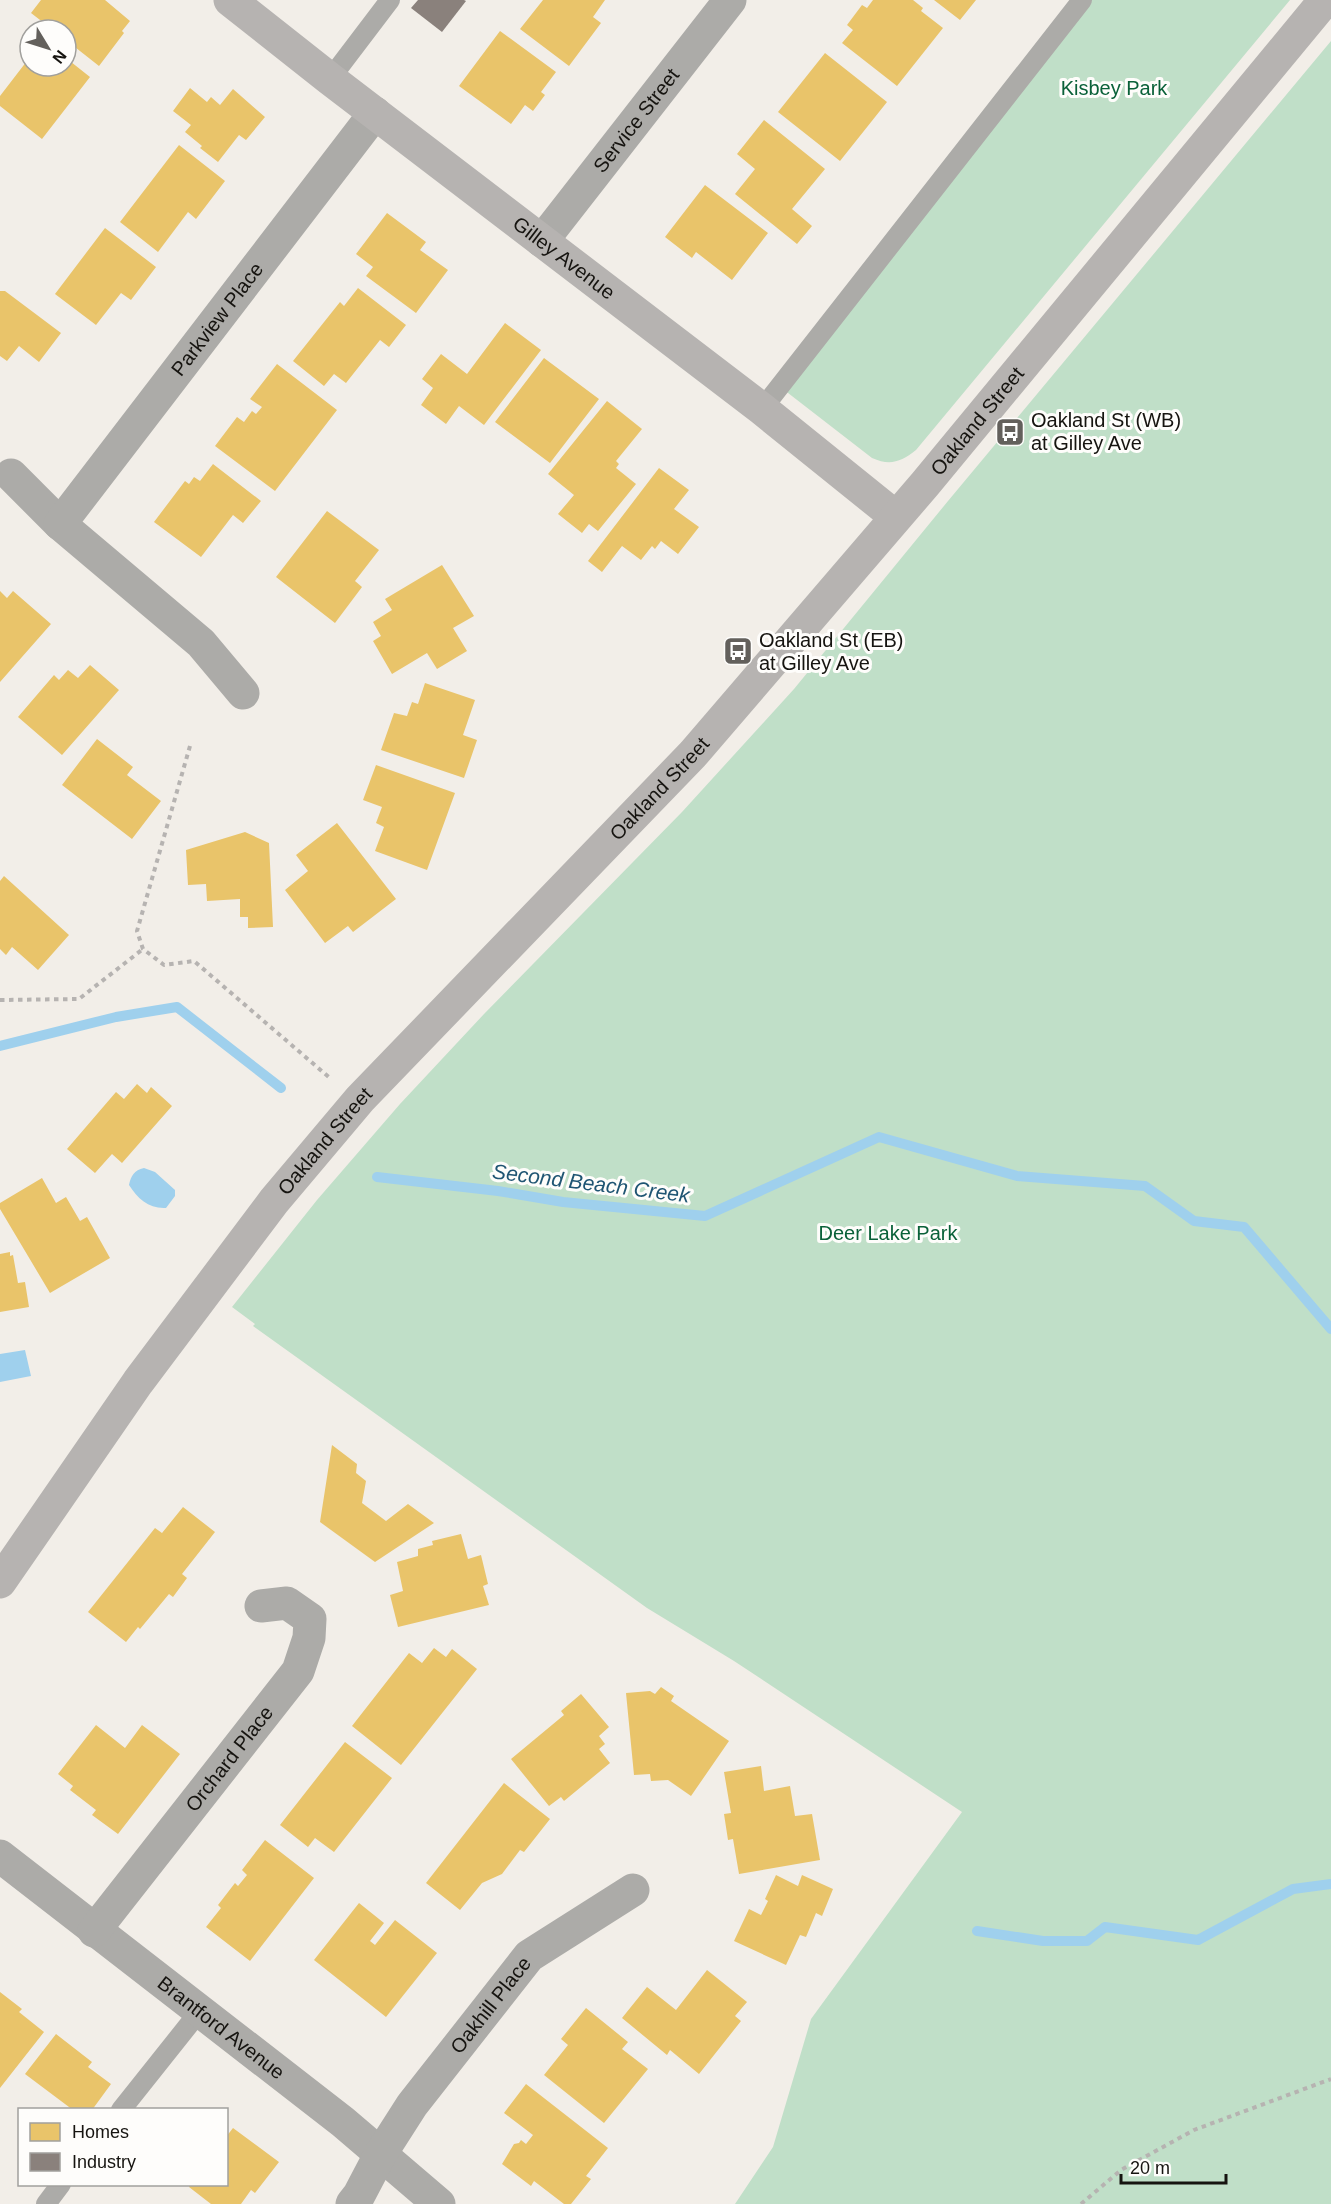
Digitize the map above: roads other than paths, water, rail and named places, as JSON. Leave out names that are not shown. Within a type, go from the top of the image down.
[{"type":"street","name":"Gilley Avenue","points":[[230,0],[762,409],[896,517]]},
{"type":"street","name":"Service Street","points":[[542,241],[730,0]]},
{"type":"street","name":"Oakland Street","points":[[0,1582],[138,1382],[274,1201],[360,1099],[693,754],[896,517],[1325,0]]},
{"type":"street","name":"Parkview Place","points":[[60,524],[375,113]]},
{"type":"street","points":[[11,475],[60,524],[201,643],[243,693]]},
{"type":"street","name":"Orchard Place","points":[[94,1930],[298,1671],[309,1638],[309,1619],[287,1603],[261,1606]]},
{"type":"street","name":"Brantford Avenue","points":[[0,1857],[343,2122],[439,2204]]},
{"type":"street","name":"Oakhill Place","points":[[352,2204],[412,2105],[529,1956],[633,1890]]},
{"type":"lane","points":[[330,79],[390,0]]},
{"type":"lane","points":[[762,409],[1082,0]]},
{"type":"lane","points":[[122,2108],[198,2012]]},
{"type":"lane","points":[[46,2204],[60,2186]]},
{"type":"water","points":[[144,1168],[155,1172],[175,1190],[175,1196],[166,1208],[154,1207],[144,1202],[129,1185],[134,1174]]},
{"type":"water","points":[[25,1350],[31,1376],[0,1382],[0,1354]]},
{"type":"waterway","name":"Second Beach Creek","points":[[0,1046],[116,1017],[177,1007],[281,1088]]},
{"type":"waterway","name":"Second Beach Creek","points":[[377,1177],[498,1191],[563,1202],[705,1216],[879,1137],[1017,1176],[1145,1186],[1194,1221],[1244,1227],[1331,1329]]},
{"type":"waterway","points":[[977,1931],[1043,1941],[1087,1941],[1105,1927],[1198,1940],[1293,1889],[1331,1884]]},
{"type":"place","name":"Oakland St (WB) at Gilley Ave","points":[[1010,432]]},
{"type":"place","name":"Oakland St (EB) at Gilley Ave","points":[[738,651]]},
{"type":"park label","name":"Kisbey Park","points":[[1114,88]]},
{"type":"park label","name":"Deer Lake Park","points":[[888,1233]]}]
